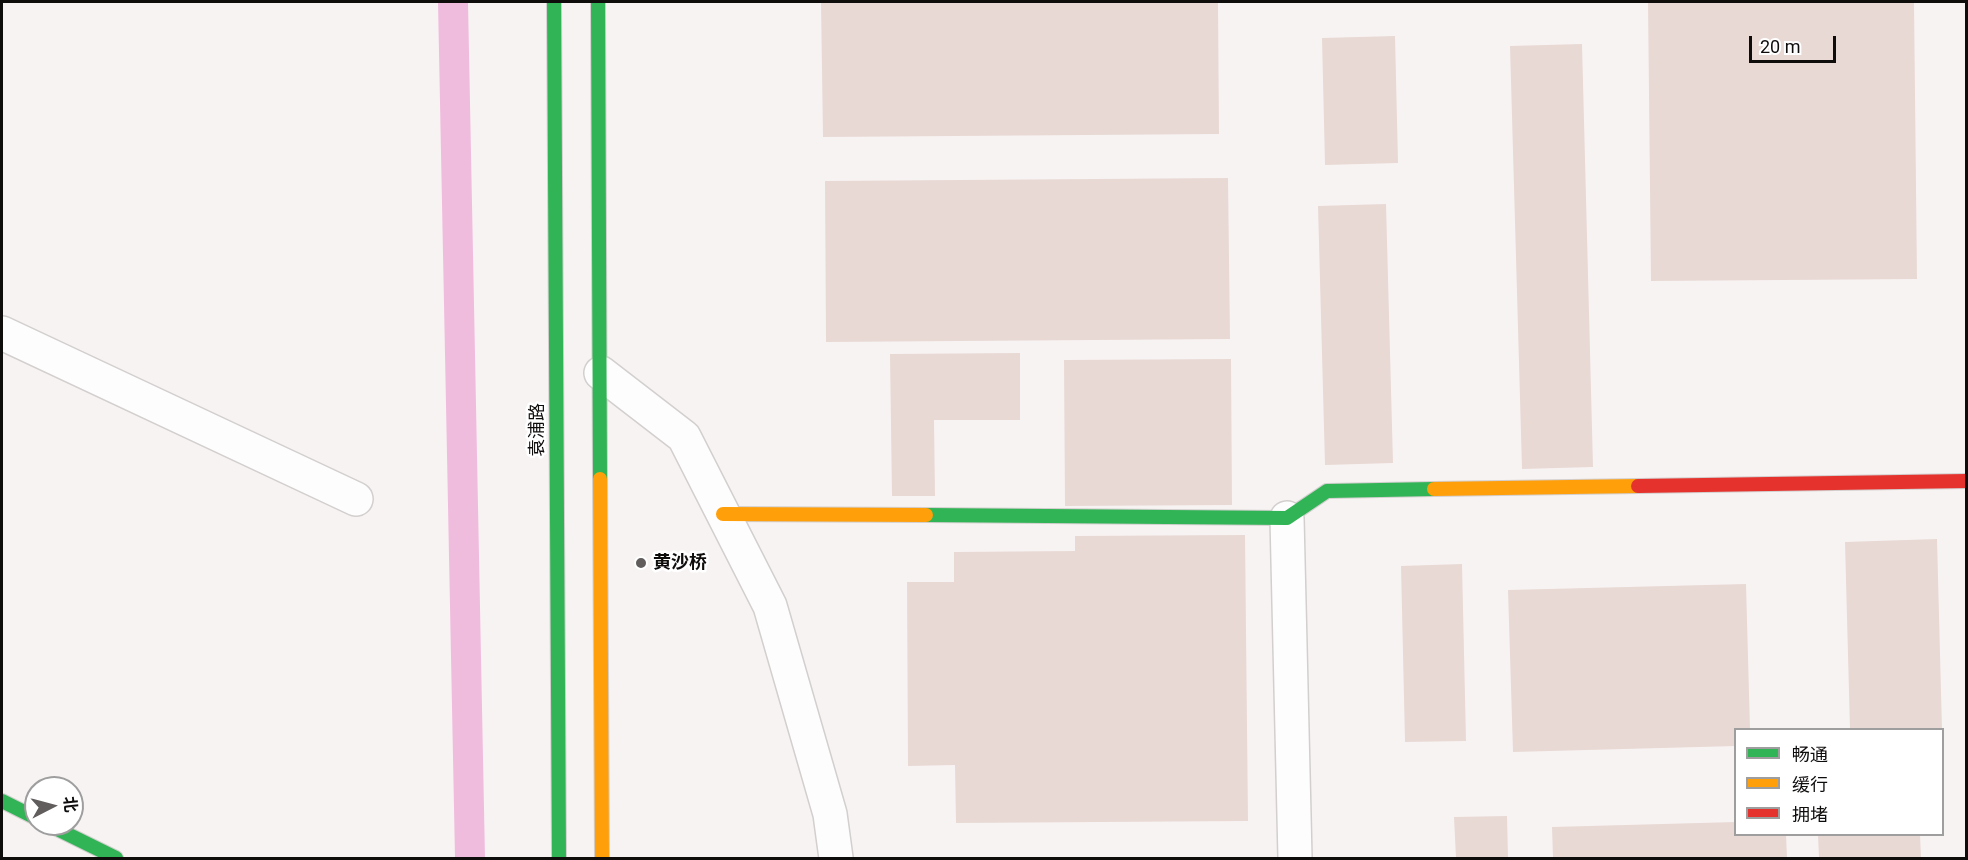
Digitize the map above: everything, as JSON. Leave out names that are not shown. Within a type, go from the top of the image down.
[{"type":"main road","name":"袁浦路","points":[[554,2],[559,858]]},
{"type":"main road","points":[[598,2],[602,858]]},
{"type":"main road","points":[[723,514],[1287,518],[1327,491],[1966,481]]},
{"type":"main road","points":[[2,801],[24,812]]},
{"type":"main road","points":[[71,836],[116,858]]},
{"type":"street","points":[[2,333],[356,499]]},
{"type":"street","points":[[601,373],[684,438],[770,606],[830,814],[836,858]]},
{"type":"street","points":[[1287,518],[1295,858]]},
{"type":"building","points":[[821,2],[1218,2],[1219,134],[823,137]]},
{"type":"building","points":[[1648,2],[1914,2],[1917,279],[1651,281]]},
{"type":"building","points":[[1395,36],[1398,163],[1325,165],[1322,38]]},
{"type":"building","points":[[1582,44],[1593,467],[1522,469],[1510,46]]},
{"type":"building","points":[[1228,178],[1230,339],[826,342],[825,181]]},
{"type":"building","points":[[1386,204],[1393,463],[1325,465],[1318,206]]},
{"type":"building","points":[[1020,353],[1020,420],[934,420],[935,496],[892,496],[890,354]]},
{"type":"building","points":[[1231,359],[1232,505],[1065,506],[1064,360]]},
{"type":"building","points":[[1245,535],[1248,821],[956,823],[955,765],[908,766],[907,582],[954,582],[954,552],[1075,551],[1075,536]]},
{"type":"building","points":[[1937,539],[1942,728],[1850,728],[1845,542]]},
{"type":"building","points":[[1462,564],[1466,741],[1405,742],[1401,566]]},
{"type":"building","points":[[1746,584],[1750,728],[1734,728],[1734,746],[1513,752],[1508,590]]},
{"type":"building","points":[[1507,816],[1508,858],[1456,858],[1454,817]]},
{"type":"building","points":[[1734,822],[1734,836],[1786,836],[1787,858],[1553,858],[1552,827]]},
{"type":"building","points":[[1818,836],[1920,836],[1921,858],[1819,858]]},
{"type":"waterway","points":[[453,2],[470,858]]},
{"type":"traffic: fast","points":[[554,2],[559,858]]},
{"type":"traffic: fast","points":[[598,2],[600,479]]},
{"type":"traffic: fast","points":[[926,515],[1287,518],[1327,491],[1434,489]]},
{"type":"traffic: fast","points":[[2,801],[24,812]]},
{"type":"traffic: fast","points":[[71,836],[116,858]]},
{"type":"traffic: slow","points":[[600,479],[602,858]]},
{"type":"traffic: slow","points":[[1434,489],[1638,486]]},
{"type":"traffic: slow","points":[[723,514],[926,515]]},
{"type":"traffic: jam","points":[[1638,486],[1966,481]]},
{"type":"place","name":"黄沙桥","points":[[641,563]]}]
